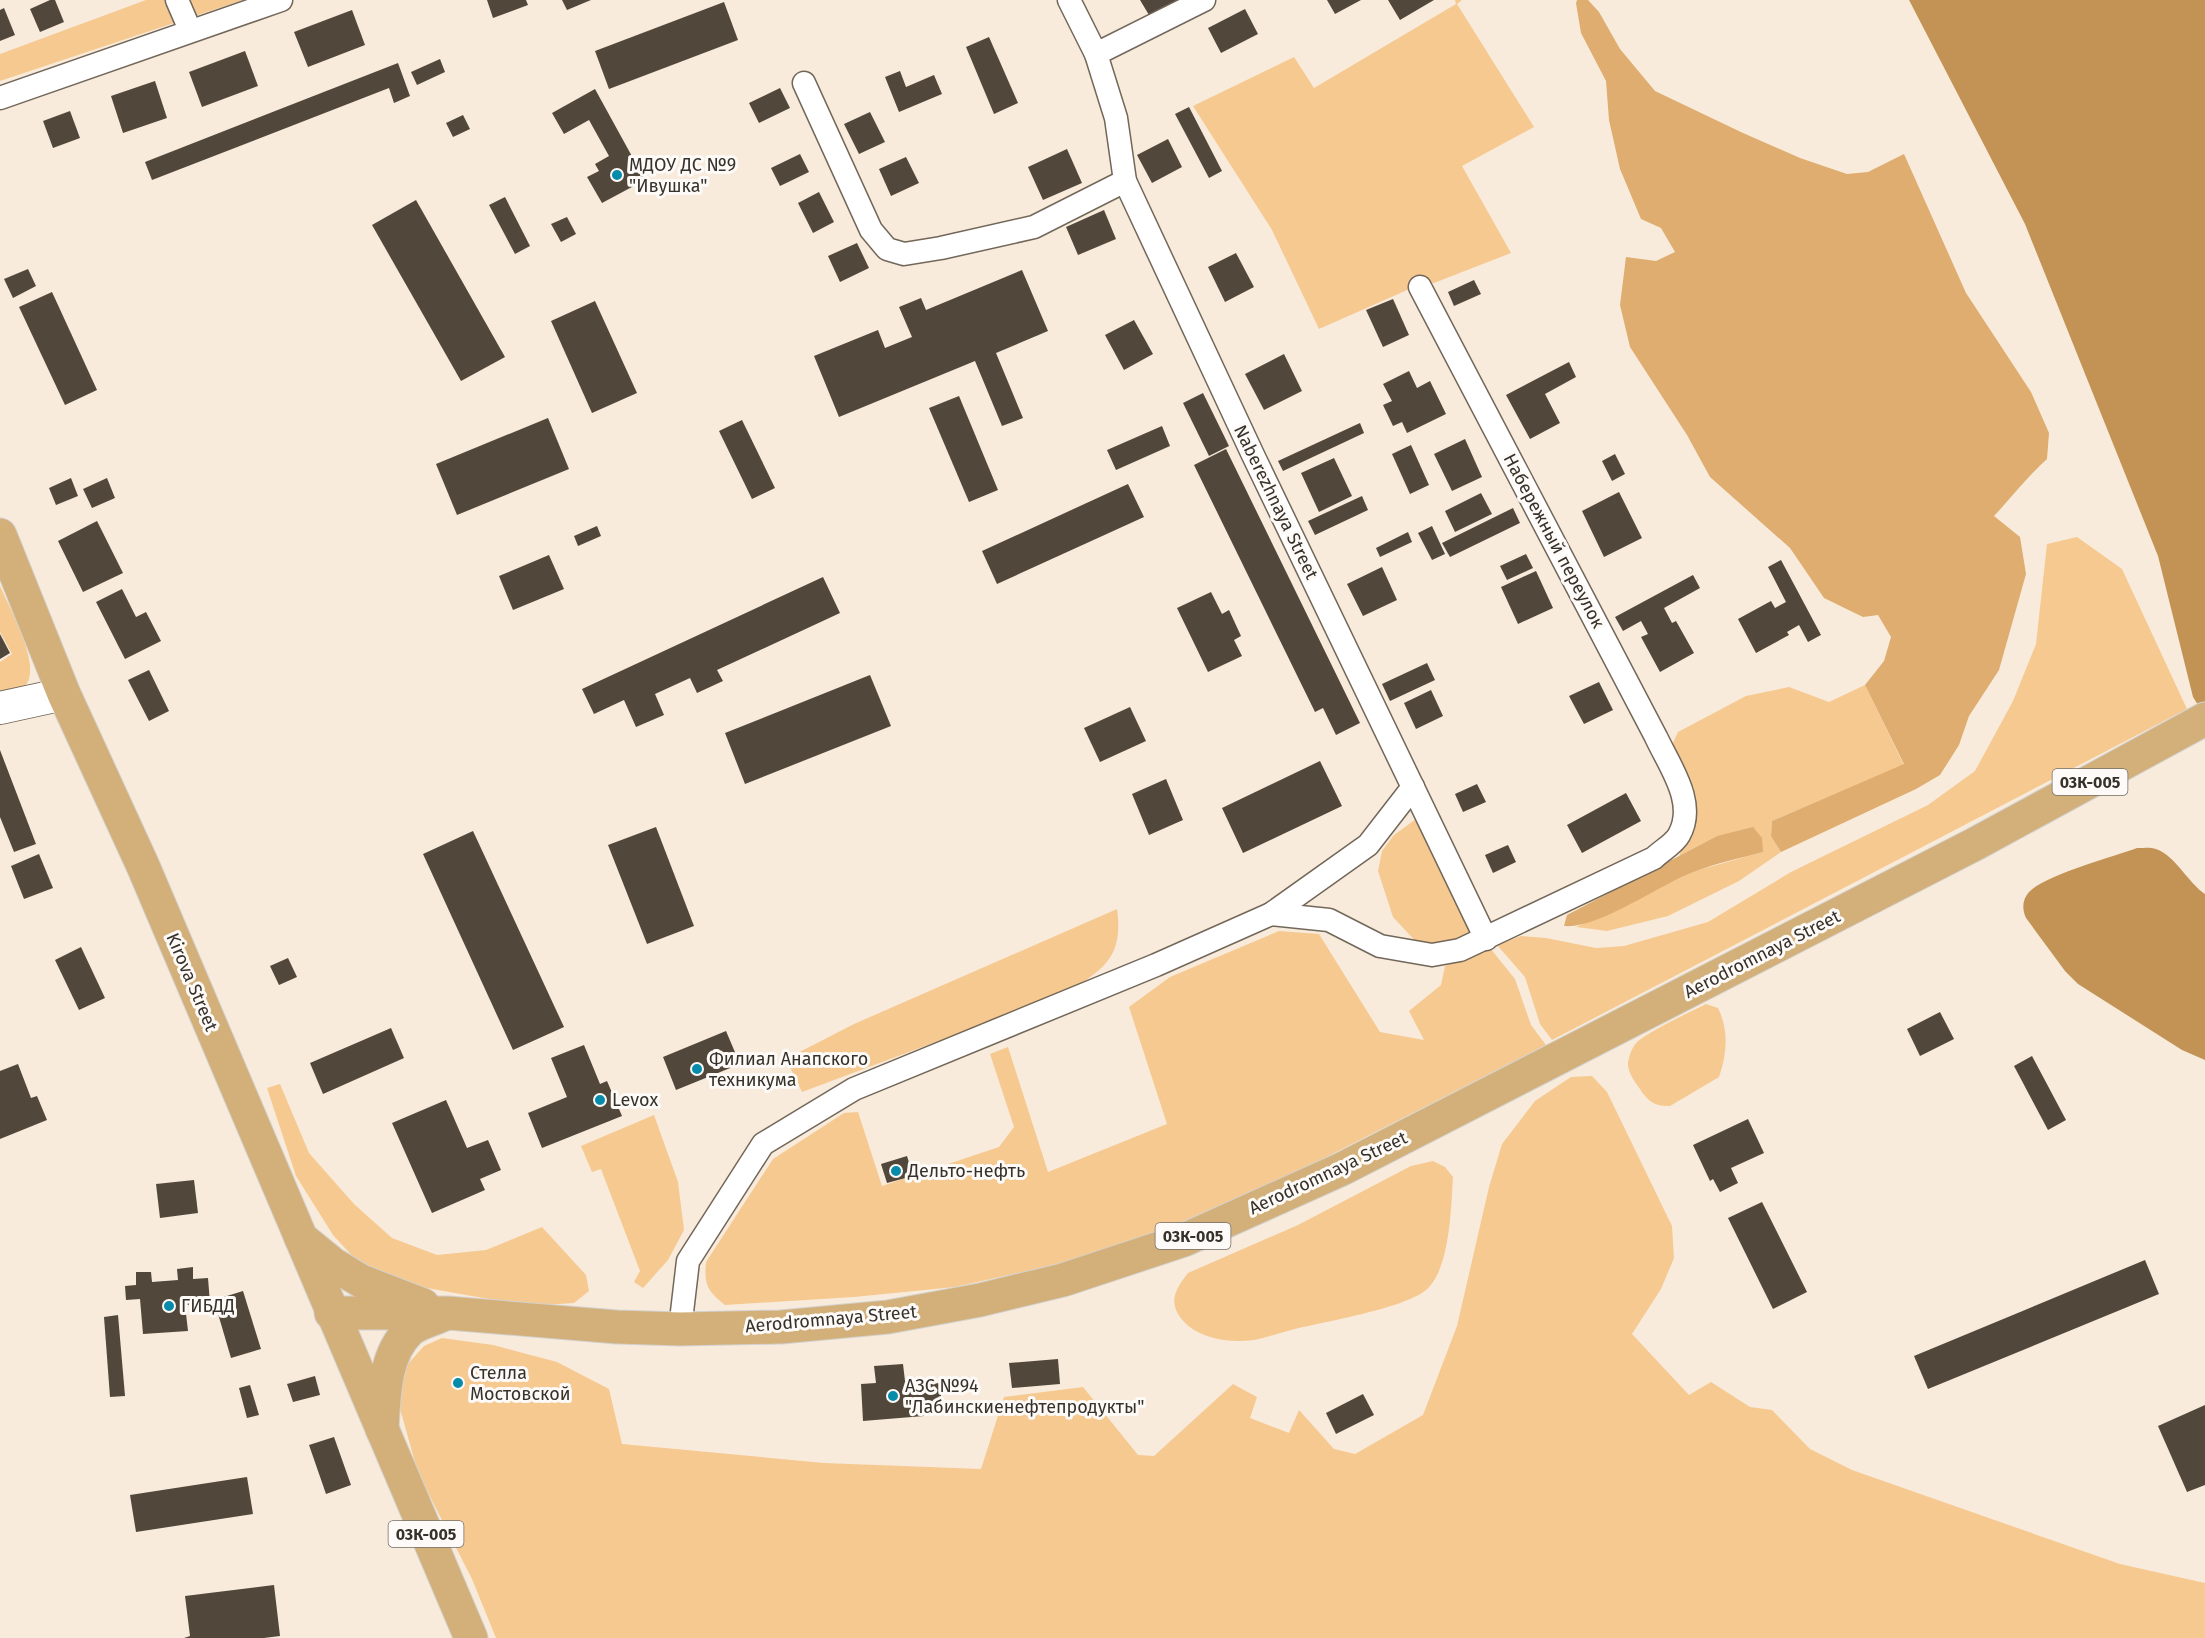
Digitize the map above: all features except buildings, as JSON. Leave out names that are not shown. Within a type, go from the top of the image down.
[{"type":"main road","name":"Kirova Street","points":[[0,535],[64,694],[143,866],[382,1430]]},
{"type":"main road","name":"Aerodromnaya Street","points":[[331,1313],[448,1313],[617,1327],[680,1329],[781,1327],[888,1317],[980,1300],[1063,1280],[1184,1240],[1352,1164],[1975,844],[2205,719]]},
{"type":"main road","name":"Aerodromnaya Street","points":[[299,1236],[333,1264],[361,1281],[448,1313]]},
{"type":"main road","name":"Aerodromnaya Street","points":[[382,1430],[385,1391],[392,1356],[411,1329],[448,1313]]},
{"type":"main road","name":"03К-005","points":[[382,1430],[471,1638]]},
{"type":"street","points":[[177,0],[190,30]]},
{"type":"street","points":[[0,98],[281,0]]},
{"type":"street","name":"Naberezhnaya Street","points":[[1069,0],[1096,54],[1116,118],[1125,181],[1263,476],[1486,939]]},
{"type":"street","points":[[1096,54],[1204,0]]},
{"type":"street","points":[[804,83],[871,230],[887,249],[904,254],[1034,227],[1125,181]]},
{"type":"street","name":"Набережный переулок","points":[[1420,287],[1635,696],[1684,798],[1685,817],[1678,837],[1654,858],[1486,939]]},
{"type":"street","points":[[0,708],[64,694]]},
{"type":"street","points":[[680,1329],[688,1261],[763,1144],[854,1089],[1156,965],[1271,914],[1368,845],[1413,787]]},
{"type":"street","points":[[1271,914],[1329,920],[1380,946],[1432,955],[1461,950],[1486,939]]},
{"type":"shaded area","points":[[146,0],[243,0],[0,81],[0,54]]},
{"type":"shaded area","points":[[1455,0],[1462,0],[1457,4],[1534,127],[1462,166],[1511,253],[1434,283],[1423,281],[1319,329],[1272,230],[1193,106],[1294,57],[1314,88],[1456,4]]},
{"type":"shaded area","points":[[1577,0],[1588,0],[1599,12],[1620,49],[1655,91],[1743,133],[1800,158],[1847,174],[1868,172],[1904,154],[1966,293],[2031,392],[2049,433],[2047,459],[1994,516],[2020,537],[2026,574],[1999,670],[1969,716],[1959,745],[1940,775],[1916,789],[1781,852],[1771,836],[1772,821],[1904,764],[1865,685],[1884,661],[1891,637],[1878,615],[1863,617],[1824,598],[1790,548],[1710,477],[1687,435],[1630,347],[1620,305],[1626,257],[1656,261],[1675,252],[1661,228],[1641,219],[1620,169],[1609,120],[1606,81],[1581,33]]},
{"type":"shaded area","points":[[1909,0],[2205,0],[2205,716],[2193,697],[2158,556],[2025,224]]},
{"type":"shaded area","points":[[2077,537],[2122,569],[2187,709],[1552,1040],[1540,1024],[1525,977],[1497,945],[1521,936],[1546,938],[1596,948],[1624,946],[1708,922],[1791,872],[1928,805],[1975,771],[2013,701],[2036,644],[2047,544]]},
{"type":"shaded area","points":[[0,586],[27,650],[30,676],[21,690],[0,696],[0,662],[12,654],[0,632]]},
{"type":"shaded area","points":[[1865,685],[1904,765],[1772,821],[1771,836],[1781,852],[1739,881],[1668,916],[1607,931],[1576,927],[1695,871],[1763,852],[1717,836],[1679,856],[1692,823],[1694,789],[1671,747],[1678,732],[1746,696],[1789,687],[1829,702]]},
{"type":"shaded area","points":[[1416,819],[1453,897],[1471,928],[1474,940],[1420,946],[1393,917],[1378,871],[1382,851],[1394,835]]},
{"type":"shaded area","points":[[1753,827],[1762,838],[1763,852],[1681,877],[1594,921],[1564,926],[1567,915],[1717,836]]},
{"type":"shaded area","points":[[2137,848],[2154,848],[2163,852],[2205,894],[2205,1060],[2182,1050],[2078,984],[2065,971],[2025,915],[2023,905],[2025,898],[2037,886],[2064,873]]},
{"type":"shaded area","points":[[1117,909],[1117,940],[1113,952],[1099,970],[1064,994],[802,1092],[786,1059],[854,1024]]},
{"type":"shaded area","points":[[1279,931],[1319,934],[1380,1032],[1424,1040],[1409,1011],[1441,985],[1445,966],[1490,948],[1515,979],[1531,1025],[1546,1045],[1301,1170],[1231,1202],[1160,1232],[1068,1262],[955,1287],[854,1297],[725,1305],[711,1291],[706,1282],[706,1262],[773,1159],[844,1113],[858,1112],[882,1186],[999,1147],[1014,1127],[990,1054],[1008,1047],[1048,1172],[1167,1124],[1129,1007],[1170,977]]},
{"type":"shaded area","points":[[1706,1004],[1718,1008],[1724,1025],[1725,1051],[1719,1077],[1670,1106],[1652,1102],[1643,1093],[1629,1071],[1628,1062],[1633,1048],[1646,1036]]},
{"type":"shaded area","points":[[1592,1076],[1607,1092],[1672,1226],[1674,1258],[1661,1289],[1632,1334],[1689,1395],[1711,1382],[1750,1407],[1772,1410],[1810,1449],[1852,1470],[2120,1564],[2205,1583],[2205,1638],[496,1638],[472,1579],[418,1473],[399,1405],[406,1366],[424,1346],[442,1338],[493,1345],[557,1362],[609,1389],[622,1444],[824,1463],[981,1469],[1004,1397],[1083,1387],[1138,1455],[1154,1456],[1233,1384],[1257,1397],[1250,1418],[1289,1433],[1299,1410],[1334,1449],[1355,1454],[1423,1415],[1457,1326],[1489,1187],[1502,1144],[1535,1101],[1571,1077]]},
{"type":"shaded area","points":[[280,1084],[309,1153],[354,1204],[392,1238],[437,1255],[486,1250],[542,1227],[586,1275],[589,1291],[574,1303],[528,1306],[421,1287],[367,1272],[333,1235],[296,1176],[267,1088]]},
{"type":"shaded area","points":[[654,1115],[678,1182],[684,1230],[668,1260],[643,1288],[634,1282],[640,1271],[601,1169],[592,1172],[581,1146]]},
{"type":"shaded area","points":[[1433,1161],[1445,1167],[1453,1177],[1448,1238],[1445,1254],[1434,1281],[1415,1297],[1381,1309],[1248,1341],[1224,1340],[1206,1336],[1191,1328],[1178,1314],[1174,1303],[1175,1297],[1178,1287],[1188,1273],[1298,1225],[1411,1166]]},
{"type":"place","name":"МДОУ ДС №9 \"Ивушка\"","points":[[617,175]]},
{"type":"place","name":"Филиал Анапского техникума","points":[[697,1069]]},
{"type":"place","name":"Levox","points":[[600,1100]]},
{"type":"place","name":"Дельто-нефть","points":[[896,1171]]},
{"type":"place","name":"ГИБДД","points":[[169,1306]]},
{"type":"place","name":"Стелла Мостовской","points":[[458,1383]]},
{"type":"place","name":"АЗС №94 \"Лабинскиенефтепродукты\"","points":[[893,1396]]}]
